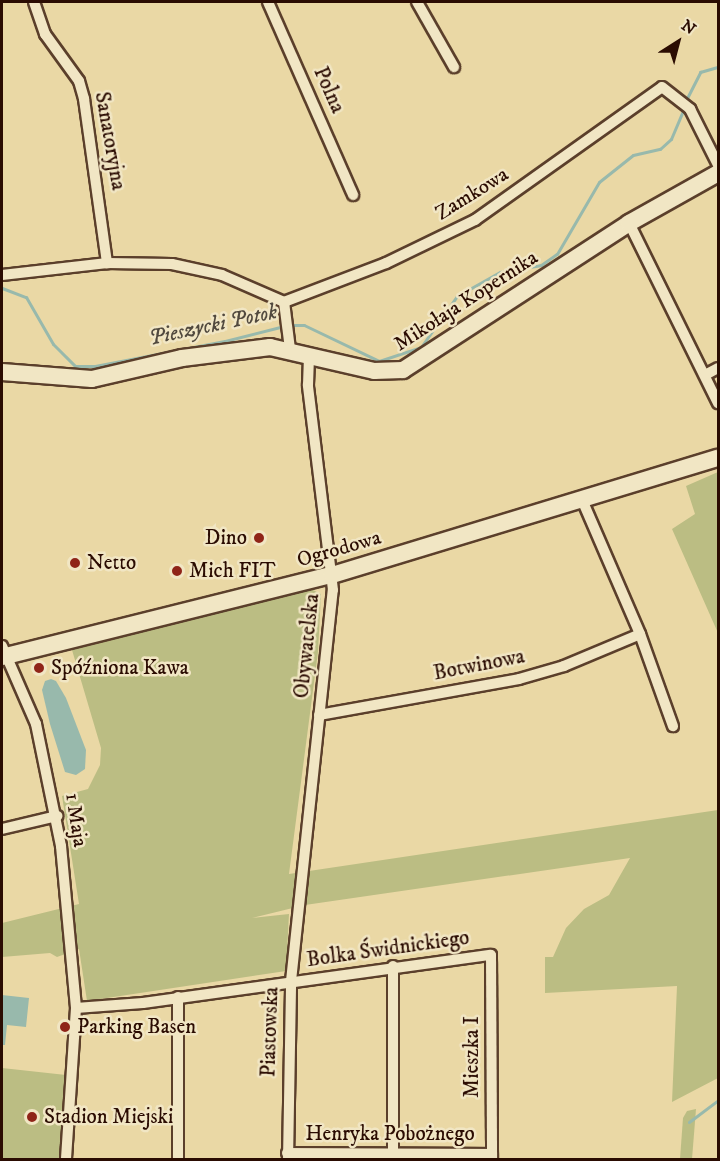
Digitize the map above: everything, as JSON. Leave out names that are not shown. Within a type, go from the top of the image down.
[{"type":"street","name":"Sanatoryjna","points":[[33,2],[45,34],[79,81],[84,99],[107,263]]},
{"type":"street","name":"Polna","points":[[268,2],[353,195]]},
{"type":"street","points":[[417,2],[454,67]]},
{"type":"street","name":"Zamkowa","points":[[284,302],[386,263],[475,220],[662,87],[678,104],[690,109],[718,165]]},
{"type":"street","name":"Mikołaja Kopernika","points":[[2,372],[92,379],[233,350],[290,349],[374,371],[403,370],[629,224],[718,173]]},
{"type":"street","points":[[629,224],[718,403]]},
{"type":"street","points":[[2,275],[107,263],[196,267],[284,302],[290,349]]},
{"type":"street","name":"Obywatelska","points":[[298,906],[320,715],[332,575],[308,385],[309,355]]},
{"type":"street","points":[[705,375],[718,368]]},
{"type":"street","name":"Ogrodowa","points":[[3,653],[332,575],[583,502],[718,458]]},
{"type":"street","points":[[583,502],[640,634],[673,726]]},
{"type":"street","name":"Botwinowa","points":[[320,715],[519,679],[564,666],[640,634]]},
{"type":"street","name":"1 Maja","points":[[3,653],[36,724],[57,816],[76,1008],[66,1160]]},
{"type":"street","points":[[2,829],[57,816]]},
{"type":"street","name":"Piastowska","points":[[288,1156],[291,981],[298,906]]},
{"type":"street","name":"Bolka Świdnickiego","points":[[76,1008],[178,997],[393,966],[491,955]]},
{"type":"street","name":"Mieszka I","points":[[491,955],[492,1157]]},
{"type":"street","points":[[393,966],[393,1153]]},
{"type":"street","points":[[178,997],[178,1160]]},
{"type":"street","name":"Henryka Pobożnego","points":[[288,1156],[393,1153],[492,1157]]},
{"type":"green space","points":[[718,472],[718,633],[672,529],[695,514],[686,486]]},
{"type":"green space","points":[[311,589],[321,594],[318,652],[289,874],[718,810],[718,1078],[672,1102],[677,986],[545,993],[545,957],[553,957],[566,928],[584,909],[609,895],[630,858],[305,905],[252,918],[289,914],[286,971],[87,1001],[79,949],[57,957],[50,953],[2,957],[2,923],[79,904],[62,796],[88,789],[100,765],[101,748],[72,650]]},
{"type":"green space","name":"Stadion Miejski","points":[[2,1068],[66,1075],[61,1159],[2,1160]]},
{"type":"green space","points":[[696,1109],[692,1159],[680,1159],[683,1118],[687,1111]]},
{"type":"shaded area","points":[[51,679],[56,681],[66,698],[86,750],[85,769],[76,775],[65,772],[50,724],[42,690],[45,681]]},
{"type":"shaded area","points":[[2,995],[29,998],[26,1027],[7,1025],[5,1045],[2,1045]]},
{"type":"waterway","name":"Pieszycki Potok","points":[[685,102],[700,72],[718,67]]},
{"type":"waterway","name":"Pieszycki Potok","points":[[290,325],[304,325],[379,361],[421,347],[457,296],[500,272],[541,265],[557,254],[599,182],[633,155],[660,149],[671,139],[684,108]]},
{"type":"waterway","name":"Pieszycki Potok","points":[[2,288],[26,297],[53,344],[75,366],[95,366],[225,341],[284,326]]},
{"type":"waterway","points":[[689,1122],[718,1100]]},
{"type":"place","name":"Dino","points":[[259,538]]},
{"type":"place","name":"Netto","points":[[75,563]]},
{"type":"place","name":"Mich FIT","points":[[177,571]]},
{"type":"place","name":"Spóźniona Kawa","points":[[39,668]]},
{"type":"place","name":"Parking Basen","points":[[65,1027]]},
{"type":"place","name":"Stadion Miejski","points":[[32,1117]]}]
